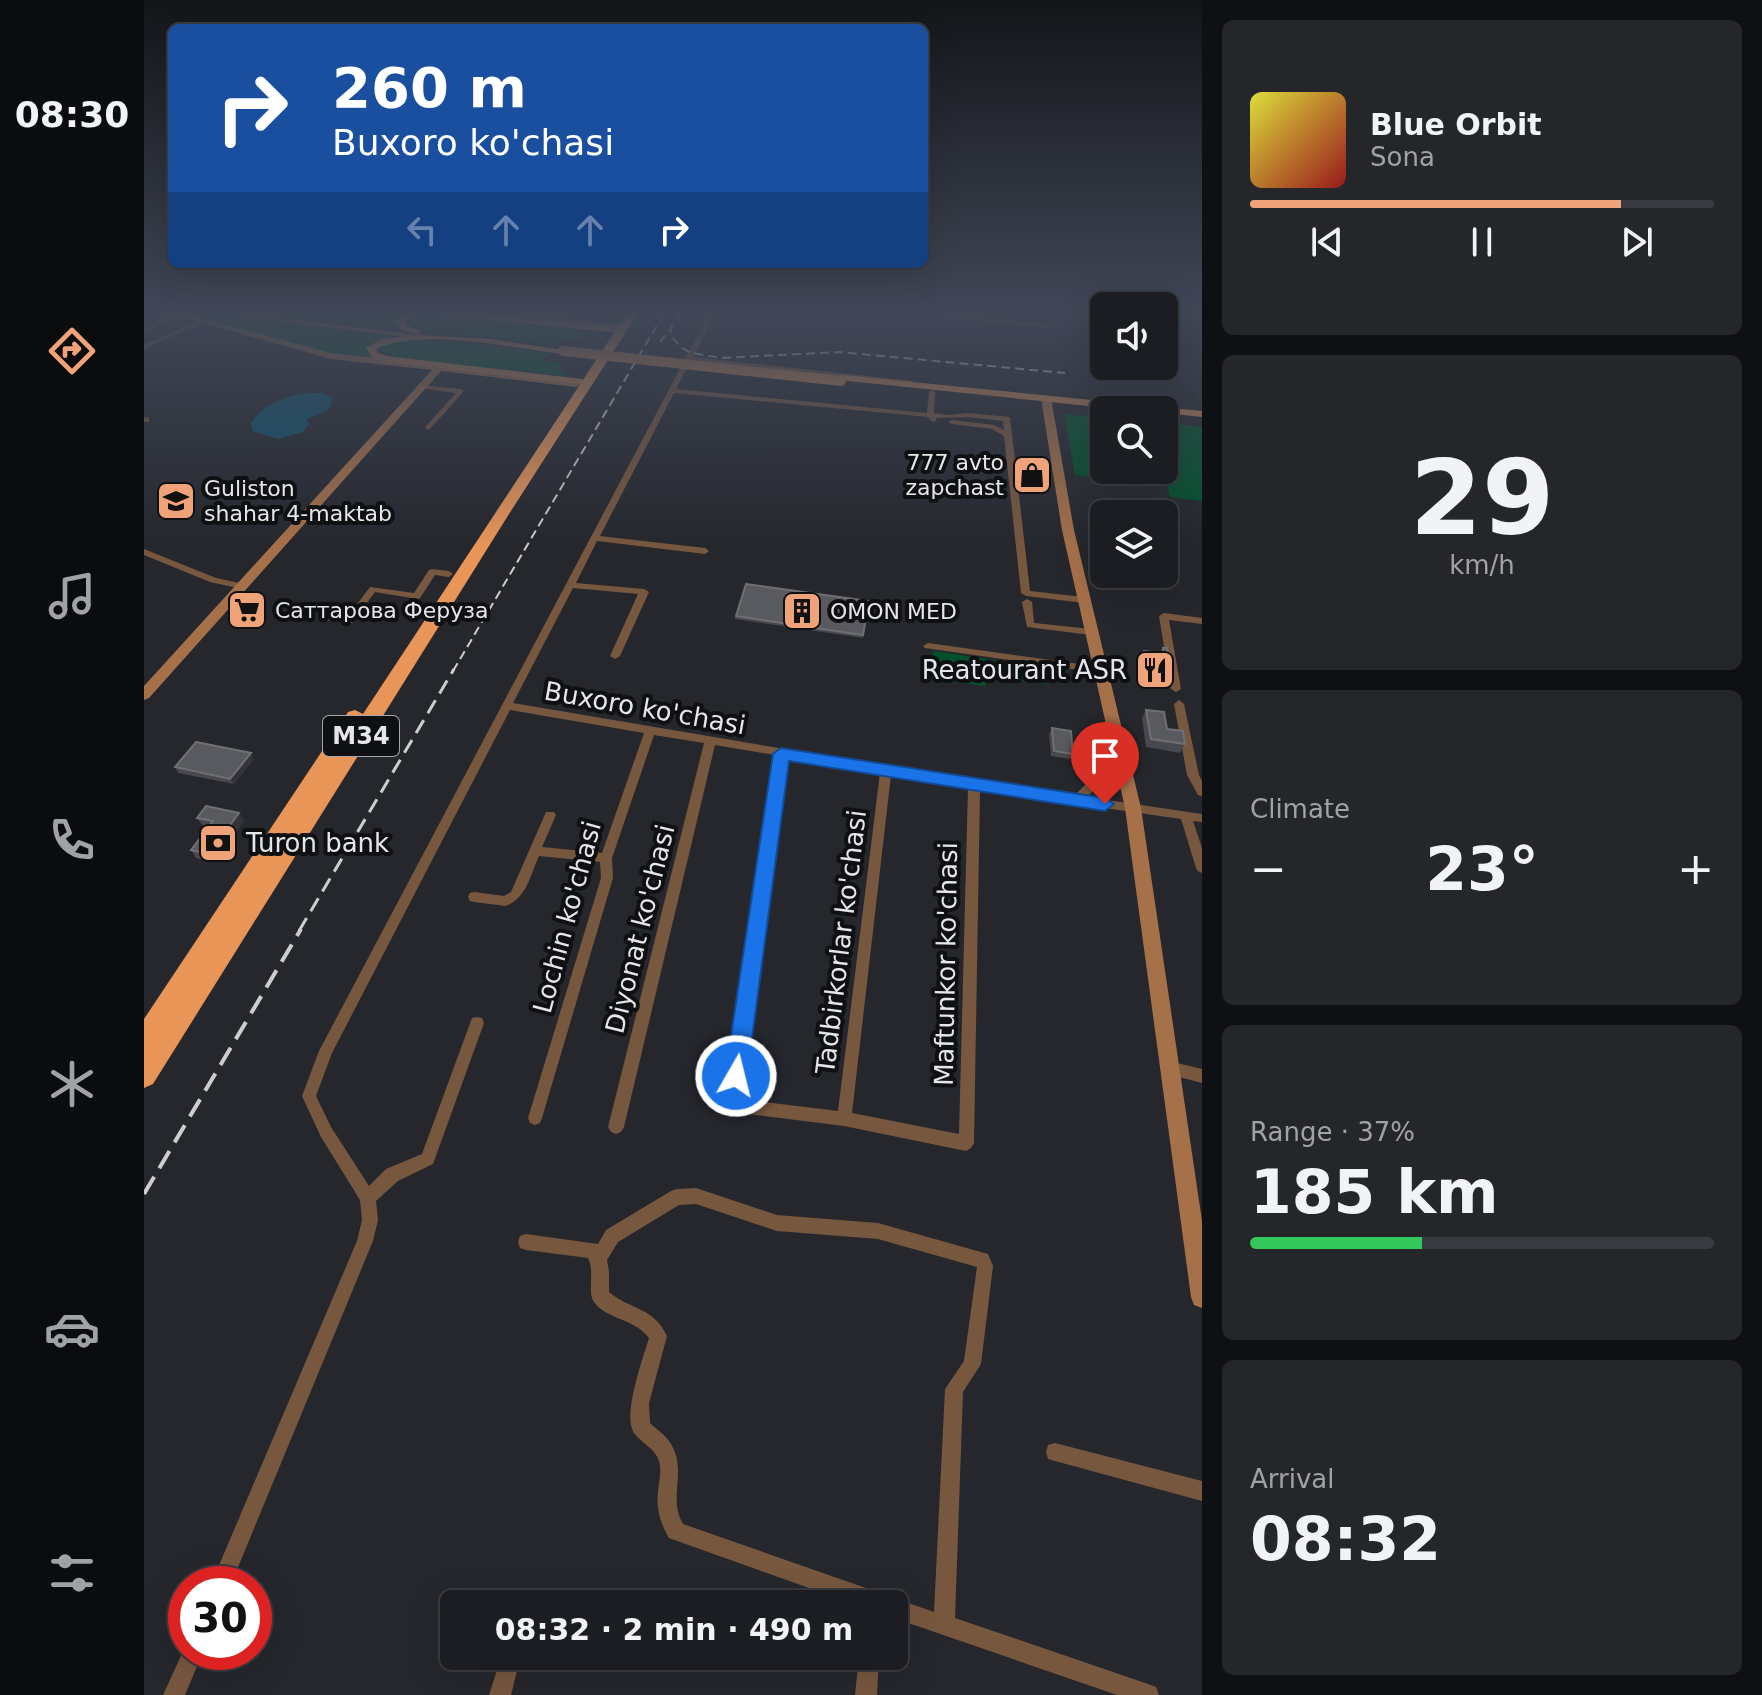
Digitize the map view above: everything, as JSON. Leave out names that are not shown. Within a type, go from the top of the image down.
[{"type":"highway","name":"M34","points":[[144,1041],[449,574],[537,451],[573,389]]},
{"type":"highway","name":"M34","points":[[144,1075],[578,389]]},
{"type":"main road","points":[[910,389],[1090,405]]},
{"type":"main road","points":[[942,389],[1090,407]]},
{"type":"main road","points":[[1178,414],[1202,417]]},
{"type":"street","points":[[144,695],[420,389]]},
{"type":"street","points":[[429,428],[461,391],[442,389]]},
{"type":"street","points":[[229,1566],[365,1241],[370,1220],[368,1198],[326,1132],[309,1096],[326,1051],[670,391],[1007,419],[1024,590],[1033,596],[1084,600]]},
{"type":"street","points":[[932,392],[932,420],[994,427],[1008,435]]},
{"type":"street","points":[[1046,401],[1059,485],[1133,808],[1202,1297]]},
{"type":"street","points":[[593,538],[705,551]]},
{"type":"street","points":[[144,552],[213,580],[242,586]]},
{"type":"street","points":[[324,617],[349,621],[373,589],[417,596],[432,572],[449,574]]},
{"type":"street","points":[[569,585],[644,592],[615,656]]},
{"type":"street","points":[[1027,602],[1030,625],[1091,632]]},
{"type":"street","points":[[1176,689],[1164,616],[1202,621]]},
{"type":"street","points":[[928,646],[1101,670]]},
{"type":"street","points":[[1179,704],[1193,775],[1202,792]]},
{"type":"street","name":"Buxoro ko'chasi","points":[[507,706],[781,754],[1202,818]]},
{"type":"street","name":"Lochin ko'chasi","points":[[535,1118],[607,878],[606,858],[650,731]]},
{"type":"street","points":[[1077,800],[1099,778],[1112,758],[1119,738]]},
{"type":"street","name":"Diyonat ko'chasi","points":[[616,1127],[710,742]]},
{"type":"street","points":[[781,754],[732,1105],[844,1119]]},
{"type":"street","name":"Tadbirkorlar ko'chasi","points":[[844,1119],[886,770]]},
{"type":"street","name":"Maftunkor ko'chasi","points":[[844,1119],[966,1143],[974,785]]},
{"type":"street","points":[[474,897],[506,901],[516,895],[550,815]]},
{"type":"street","points":[[1186,816],[1202,868]]},
{"type":"street","points":[[536,851],[606,858]]},
{"type":"street","points":[[368,1198],[392,1175],[428,1159],[477,1023]]},
{"type":"street","points":[[1169,1068],[1202,1076]]},
{"type":"street","points":[[843,1590],[676,1531],[666,1519],[664,1507],[670,1473],[665,1451],[641,1427],[640,1403],[658,1336],[650,1322],[606,1303],[600,1296],[599,1257],[612,1236],[677,1197],[696,1196],[777,1223],[878,1231],[982,1260],[985,1266],[972,1364],[954,1389],[944,1625]]},
{"type":"street","points":[[526,1242],[593,1250],[599,1257]]},
{"type":"street","points":[[1055,1452],[1202,1491]]},
{"type":"street","points":[[908,1613],[1148,1695]]},
{"type":"street","points":[[174,1695],[185,1670]]},
{"type":"street","points":[[866,1695],[868,1670]]},
{"type":"street","points":[[500,1695],[506,1671]]},
{"type":"green space","points":[[1064,414],[1090,417],[1090,477],[1075,475]]},
{"type":"green space","points":[[1178,424],[1202,427],[1202,501],[1170,497],[1167,485],[1158,484],[1178,484]]},
{"type":"green space","points":[[934,651],[1047,668],[1047,684],[988,677],[985,686],[923,678]]},
{"type":"water","points":[[323,393],[333,398],[329,409],[306,420],[309,423],[303,432],[278,439],[252,431],[251,423],[269,406],[292,396]]},
{"type":"building","name":"OMON MED","points":[[746,584],[869,601],[863,635],[736,616]]},
{"type":"building","points":[[1163,648],[1167,648],[1172,676],[1145,671],[1144,651],[1163,653]]},
{"type":"building","points":[[1146,710],[1164,712],[1167,729],[1183,731],[1185,744],[1151,739]]},
{"type":"building","points":[[1052,728],[1071,731],[1073,754],[1054,751]]},
{"type":"building","points":[[196,742],[251,753],[230,779],[175,767]]},
{"type":"building","points":[[206,806],[239,813],[209,854],[191,850],[213,821],[197,818]]},
{"type":"railway","points":[[453,671],[619,389]]},
{"type":"railway","points":[[299,931],[454,669]]},
{"type":"railway","points":[[144,1194],[301,929]]},
{"type":"place","name":"777 avto zapchast","points":[[1032,475]]},
{"type":"place","name":"Guliston shahar 4-maktab","points":[[176,501]]},
{"type":"place","name":"Саттарова Феруза","points":[[247,610]]},
{"type":"place","name":"OMON MED","points":[[802,611]]},
{"type":"place","name":"Reatourant ASR","points":[[1155,670]]},
{"type":"place","name":"Turon bank","points":[[218,843]]},
{"type":"route","points":[[736,1076],[781,754],[1105,804]]}]
